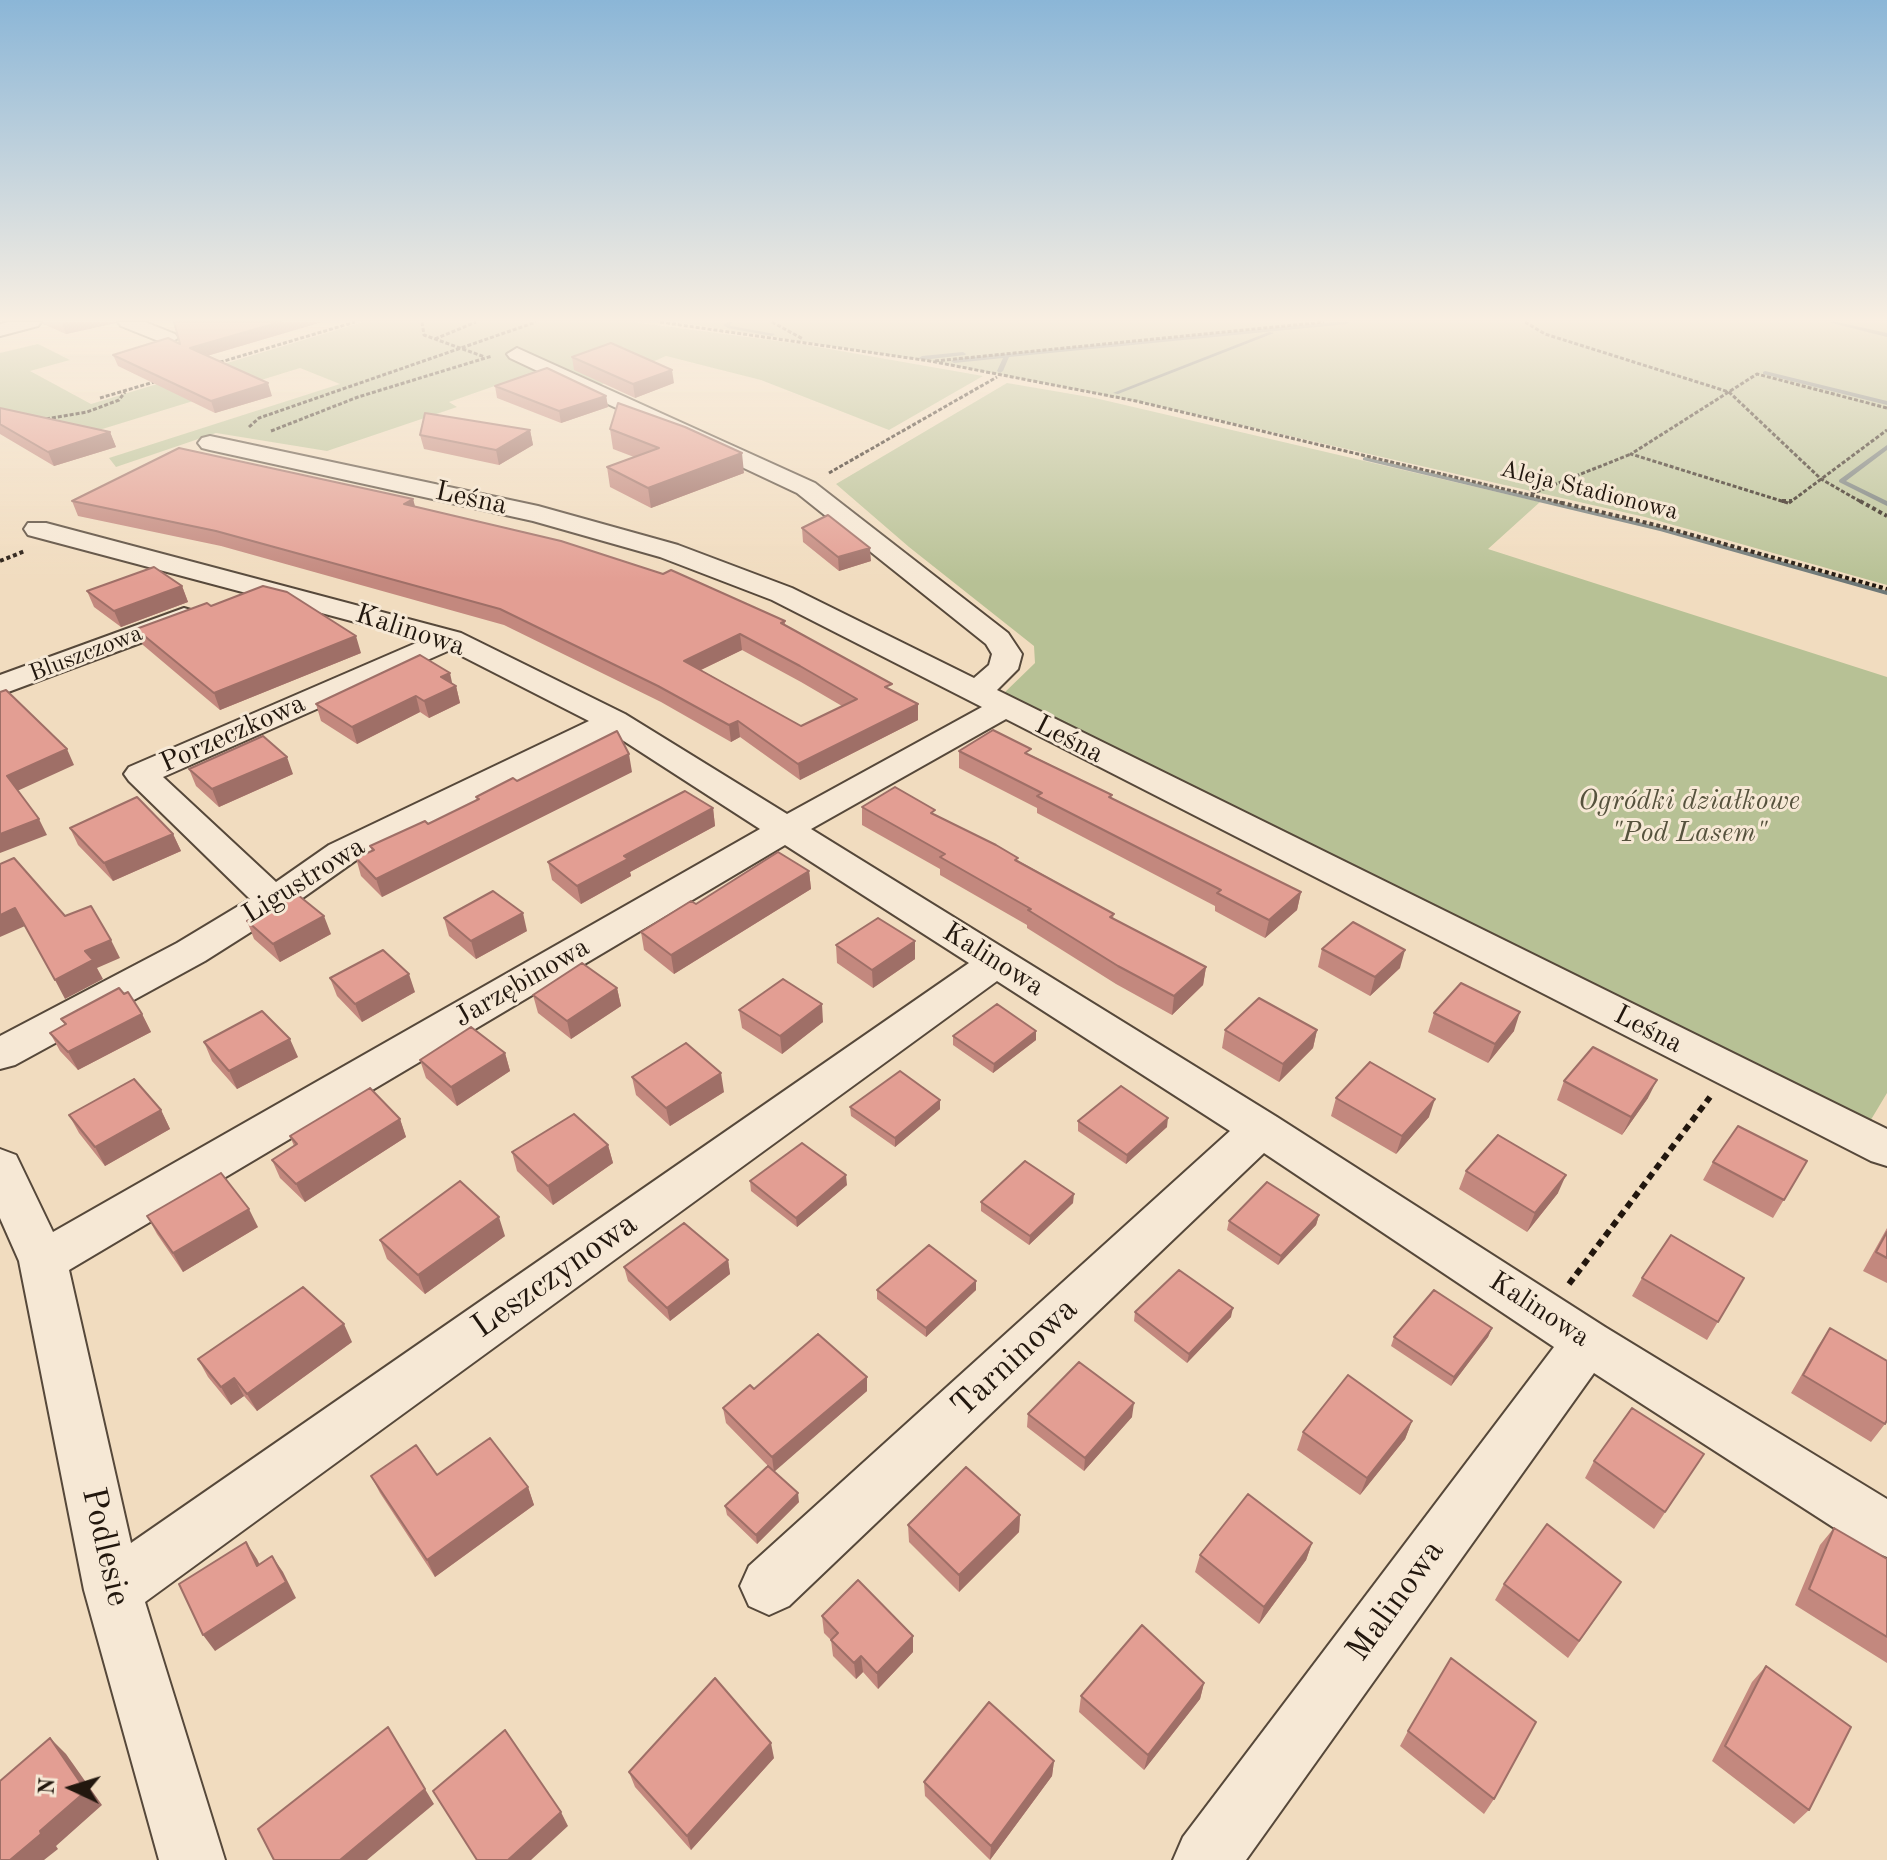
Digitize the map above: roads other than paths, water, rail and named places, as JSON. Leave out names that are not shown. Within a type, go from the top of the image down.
[{"type":"street","name":"Jarzębinowa","points":[[24,1246],[784,830],[989,700],[1007,654],[998,639],[806,488],[635,409]]},
{"type":"street","name":"Leśna","points":[[210,443],[538,514],[669,551],[782,594],[1887,1149]]},
{"type":"street","name":"Kalinowa","points":[[37,529],[451,639],[614,721],[1261,1129],[1587,1342],[1887,1530]]},
{"type":"street","name":"Bluszczowa","points":[[0,686],[262,588]]},
{"type":"street","name":"Porzeczkowa","points":[[274,901],[141,774],[451,639]]},
{"type":"street","name":"Ligustrowa","points":[[0,1054],[163,967],[274,901],[342,853],[614,721]]},
{"type":"street","name":"Leszczynowa","points":[[113,1590],[997,962]]},
{"type":"street","name":"Tarninowa","points":[[769,1586],[1261,1129]]},
{"type":"street","name":"Podlesie","points":[[0,1167],[24,1246],[113,1590],[192,1860]]},
{"type":"street","name":"Malinowa","points":[[1206,1860],[1587,1342]]},
{"type":"waterway","points":[[1887,447],[1841,481],[1887,504]]},
{"type":"waterway","points":[[1365,459],[1662,529],[1887,593]]},
{"type":"park label","name":"Ogródki działkowe \"Pod Lasem\"","points":[[1689,818]]}]
